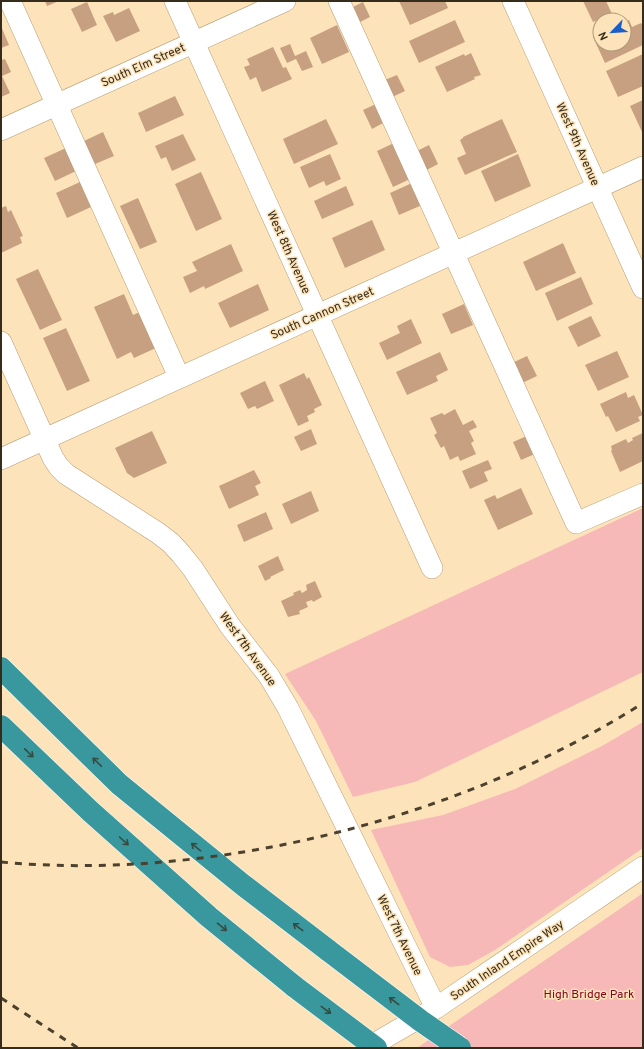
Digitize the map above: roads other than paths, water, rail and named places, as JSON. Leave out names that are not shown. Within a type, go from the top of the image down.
[{"type":"highway","points":[[1,668],[119,784],[243,885],[421,1021],[460,1048]]},
{"type":"highway","points":[[1,726],[90,811],[210,917],[295,987],[376,1048]]},
{"type":"street","points":[[10,1],[179,377]]},
{"type":"street","name":"West 8th Avenue","points":[[175,1],[432,568]]},
{"type":"street","name":"South Elm Street","points":[[1,130],[286,1]]},
{"type":"street","points":[[339,1],[576,523],[643,494]]},
{"type":"street","name":"West 9th Avenue","points":[[513,1],[643,288]]},
{"type":"street","name":"South Cannon Street","points":[[1,459],[643,167]]},
{"type":"street","name":"West 7th Avenue","points":[[1,342],[44,439],[53,458],[62,471],[158,532],[171,543],[182,554],[230,626],[269,676],[288,708],[436,1008]]},
{"type":"street","name":"South Inland Empire Way","points":[[367,1048],[436,1008],[643,867]]},
{"type":"railway","points":[[1,862],[82,866],[166,862],[250,851],[334,833],[417,809],[497,779],[572,744],[643,703]]},
{"type":"railway","points":[[1,998],[78,1048]]},
{"type":"park label","name":"High Bridge Park","points":[[589,994]]}]
